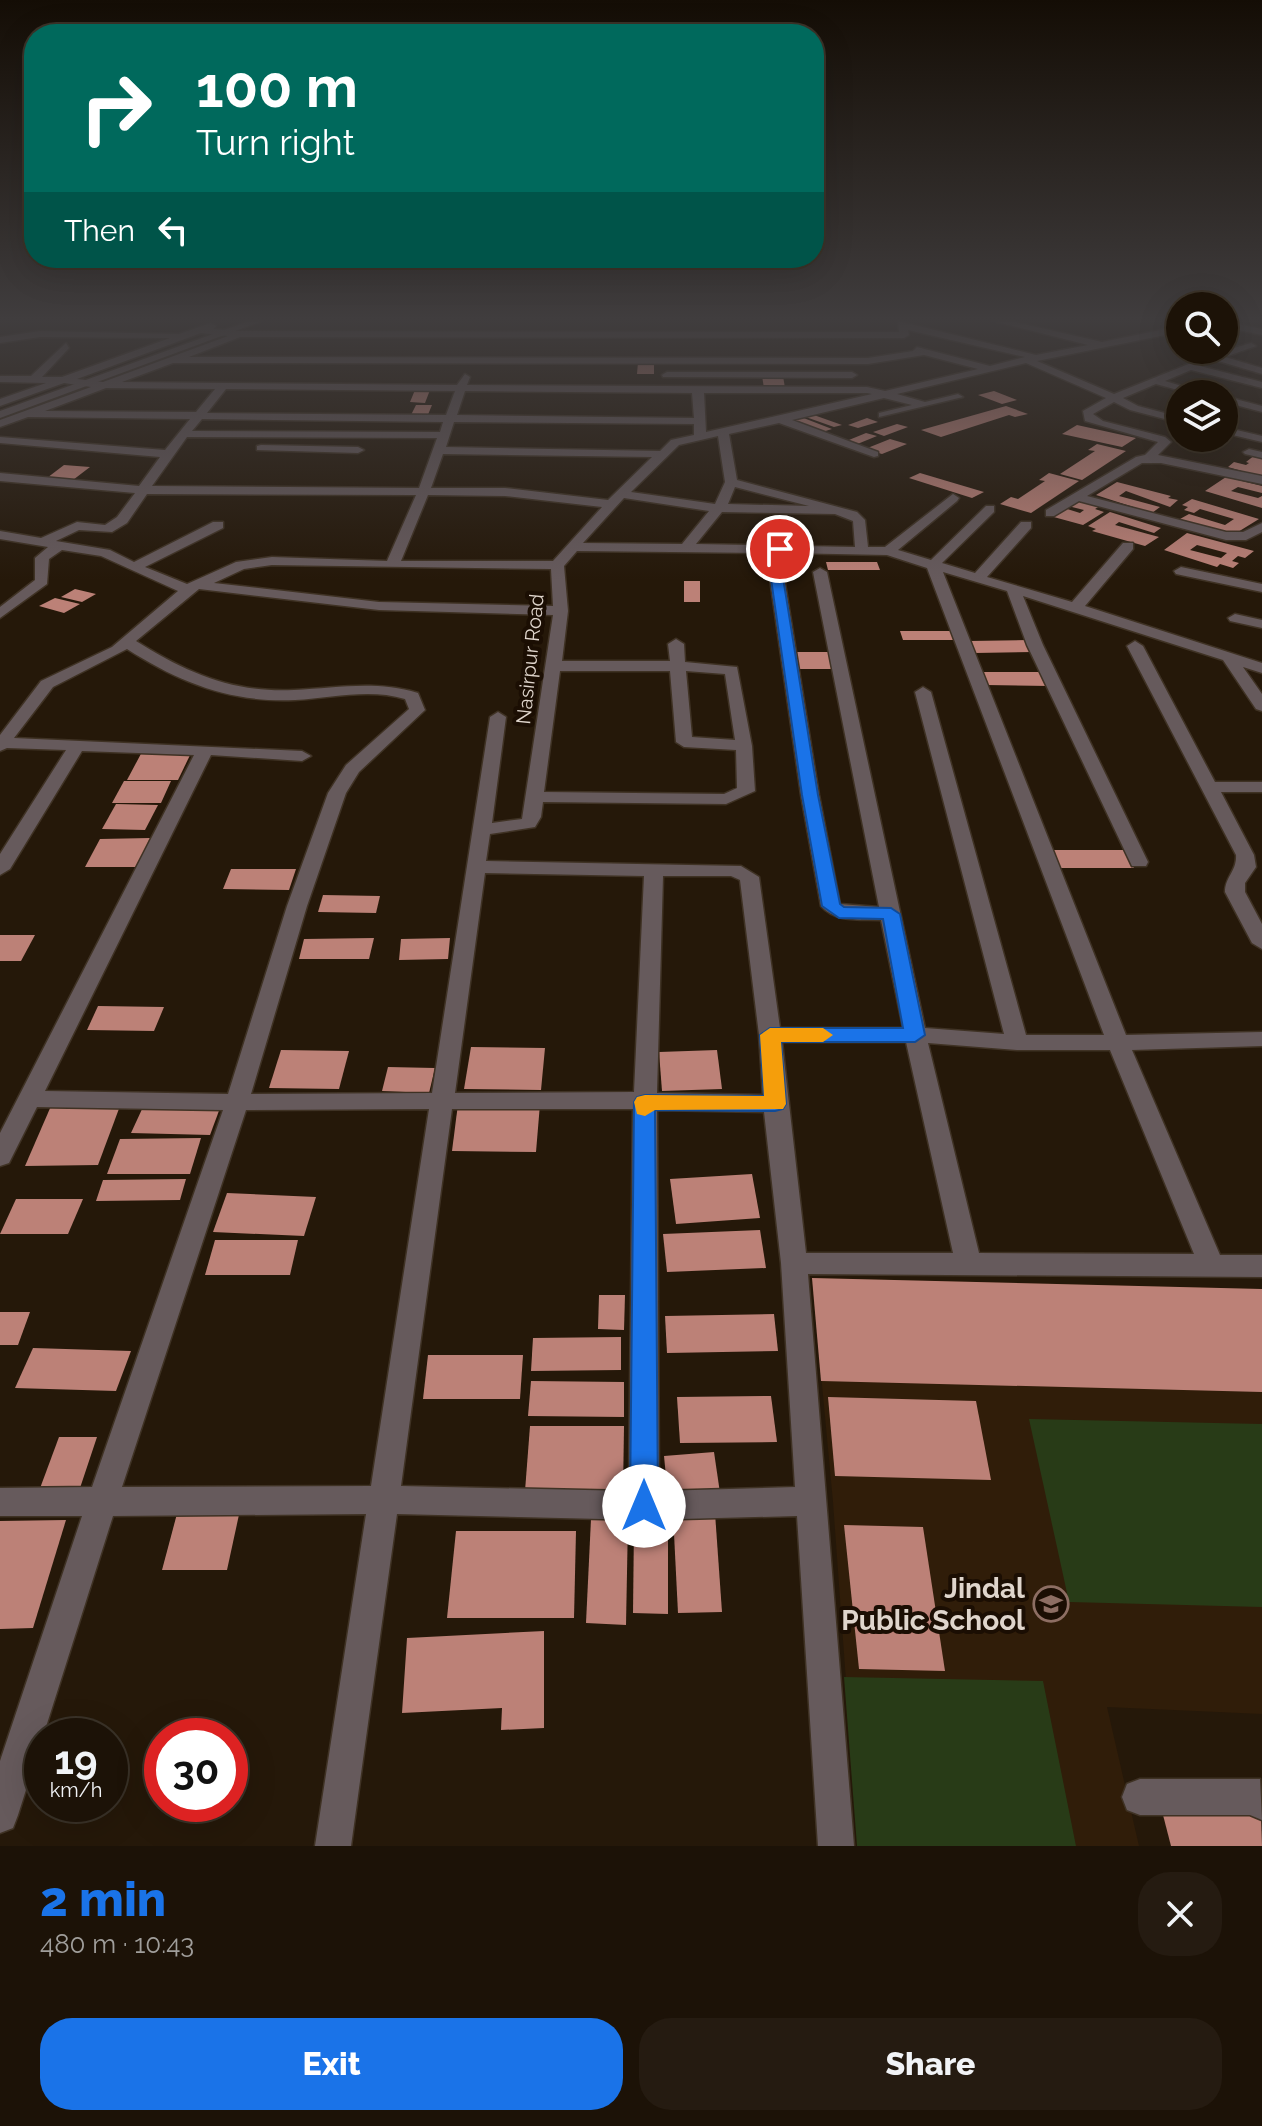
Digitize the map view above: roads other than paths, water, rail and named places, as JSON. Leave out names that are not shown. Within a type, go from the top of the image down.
[{"type":"street","points":[[0,415],[22,407]]},
{"type":"street","points":[[0,424],[45,407]]},
{"type":"street","points":[[45,541],[77,526],[112,528],[122,520],[182,434],[205,407]]},
{"type":"street","points":[[392,565],[424,491],[454,407]]},
{"type":"street","points":[[699,407],[700,435]]},
{"type":"street","name":"Nasirpur Road","points":[[483,830],[529,823],[561,611],[557,565],[571,547],[675,442],[830,407]]},
{"type":"street","points":[[859,407],[905,422]]},
{"type":"street","points":[[883,415],[917,407]]},
{"type":"street","points":[[1100,407],[1086,416],[1099,423],[1165,442],[1149,458]]},
{"type":"street","points":[[1132,407],[1166,416]]},
{"type":"street","points":[[27,414],[699,421]]},
{"type":"street","points":[[780,420],[874,454]]},
{"type":"street","points":[[686,548],[718,508],[731,482],[723,431]]},
{"type":"street","points":[[1238,433],[1262,439]]},
{"type":"street","points":[[182,434],[445,435]]},
{"type":"street","points":[[0,440],[170,451],[234,448]]},
{"type":"street","points":[[249,448],[358,450]]},
{"type":"street","points":[[439,450],[660,454]]},
{"type":"street","points":[[1249,452],[1262,455]]},
{"type":"street","points":[[1050,513],[1131,462],[1149,458],[1262,480]]},
{"type":"street","points":[[0,477],[141,490],[505,492],[718,508],[839,510]]},
{"type":"street","points":[[731,482],[839,510],[859,520],[862,550]]},
{"type":"street","points":[[1074,496],[1226,536],[1246,536],[1262,527]]},
{"type":"street","points":[[888,551],[953,498]]},
{"type":"street","points":[[933,565],[990,509]]},
{"type":"street","points":[[137,566],[218,525]]},
{"type":"street","points":[[977,579],[1026,525]]},
{"type":"street","points":[[0,535],[105,553],[169,584],[379,606],[561,611]]},
{"type":"street","points":[[0,614],[42,581],[42,558],[61,544]]},
{"type":"street","points":[[1076,607],[1128,546]]},
{"type":"street","points":[[571,547],[888,551],[1076,607],[1262,668]]},
{"type":"street","points":[[780,549],[775,565],[810,795],[831,906],[839,912],[891,914]]},
{"type":"street","points":[[1,745],[47,684],[63,674],[106,657],[193,587],[241,565],[260,562],[557,565]]},
{"type":"street","points":[[933,565],[1118,1043],[1211,1265]]},
{"type":"street","points":[[1181,571],[1262,588]]},
{"type":"street","points":[[820,572],[915,1035],[968,1263]]},
{"type":"street","points":[[1013,590],[1035,645],[1139,862]]},
{"type":"street","points":[[1235,618],[1262,624]]},
{"type":"street","points":[[0,1815],[237,1102],[297,906],[337,793],[352,769],[399,730],[417,710],[412,696],[394,689],[292,696],[240,694],[174,673],[127,642]]},
{"type":"street","points":[[676,644],[684,742],[744,746]]},
{"type":"street","points":[[1135,646],[1245,855],[1246,867],[1235,883],[1235,892],[1262,943]]},
{"type":"street","points":[[1229,658],[1262,706]]},
{"type":"street","points":[[535,797],[711,799],[737,797],[746,791],[744,746],[732,670],[677,666],[553,666]]},
{"type":"street","points":[[923,692],[1017,1042]]},
{"type":"street","points":[[333,1846],[498,717]]},
{"type":"street","points":[[1,745],[205,750],[302,756]]},
{"type":"street","points":[[0,869],[77,746]]},
{"type":"street","points":[[0,1157],[205,750]]},
{"type":"street","points":[[1211,787],[1262,787]]},
{"type":"street","points":[[476,867],[734,870],[749,877],[770,1035],[794,1263],[836,1846]]},
{"type":"street","points":[[644,1506],[645,1102],[654,870]]},
{"type":"street","points":[[770,1035],[915,1035],[1017,1042],[1118,1043],[1262,1039]]},
{"type":"street","points":[[31,1099],[775,1104]]},
{"type":"street","points":[[794,1263],[1262,1266]]},
{"type":"street","points":[[0,1502],[382,1500],[644,1506],[813,1501]]},
{"type":"street","points":[[1140,1797],[1261,1799]]},
{"type":"place","name":"Jindal Public School","points":[[1051,1604]]}]
